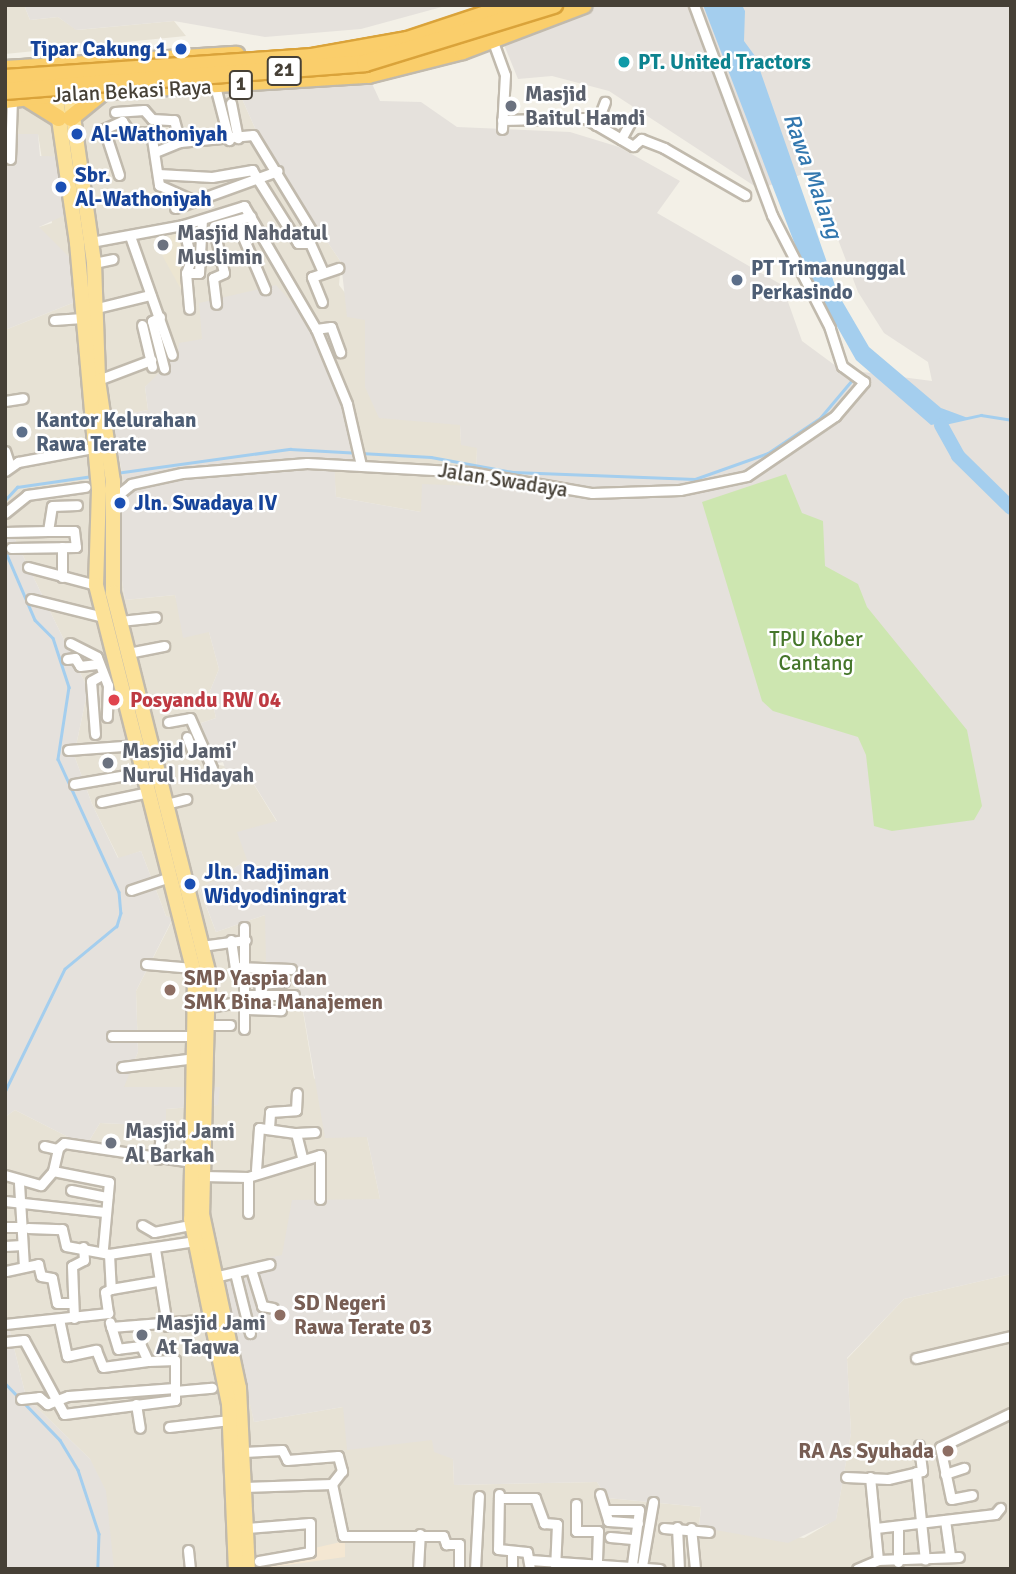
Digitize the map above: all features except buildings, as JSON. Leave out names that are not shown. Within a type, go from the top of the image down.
[{"type":"highway","name":"Jalan Bekasi Raya","points":[[5,74],[134,57],[273,54],[376,42],[501,5]]},
{"type":"highway","name":"21","points":[[5,74],[312,57],[407,40],[513,5]]},
{"type":"highway","name":"21","points":[[10,97],[365,63],[555,5]]},
{"type":"highway","name":"Jalan Bekasi Raya","points":[[10,97],[215,86],[381,72],[422,63],[584,5]]},
{"type":"highway","points":[[376,42],[381,72]]},
{"type":"highway","points":[[10,97],[44,104],[64,118],[110,91]]},
{"type":"main road","points":[[59,65],[72,177],[82,318],[98,452],[113,481],[109,563],[128,653],[157,723],[166,804],[201,946],[209,1007],[203,1177],[204,1231],[244,1452],[247,1528],[253,1565]]},
{"type":"main road","points":[[72,177],[91,242],[97,308],[98,452],[91,485],[99,500],[96,584],[193,968],[195,1058],[191,1226],[211,1319],[228,1367],[236,1569]]},
{"type":"main road","points":[[99,500],[114,498]]},
{"type":"street","name":"Jalan Swadaya","points":[[114,498],[131,484],[222,467],[360,456],[592,492],[720,484],[779,458],[835,416],[862,380],[842,366],[830,328],[772,215],[694,5]]},
{"type":"street","points":[[492,37],[505,75],[502,125],[557,116],[596,125],[621,139],[664,148],[745,195]]},
{"type":"street","points":[[215,86],[234,139]]},
{"type":"street","points":[[110,91],[116,117]]},
{"type":"street","points":[[9,159],[10,97]]},
{"type":"street","points":[[596,125],[606,102]]},
{"type":"street","points":[[232,103],[234,139]]},
{"type":"street","points":[[118,175],[104,129],[116,117],[144,110],[152,119],[174,120],[180,142]]},
{"type":"street","points":[[116,117],[124,121],[130,133],[151,132],[159,185],[188,198]]},
{"type":"street","points":[[621,139],[632,119]]},
{"type":"street","points":[[155,152],[180,142],[234,139],[253,135],[314,235]]},
{"type":"street","points":[[158,174],[212,177],[250,169],[298,243],[310,243],[322,270]]},
{"type":"street","points":[[175,208],[188,198],[277,171]]},
{"type":"street","points":[[91,242],[214,218],[244,206],[316,329],[360,456]]},
{"type":"street","points":[[215,230],[251,216]]},
{"type":"street","points":[[214,218],[218,259],[224,273],[213,278],[216,304]]},
{"type":"street","points":[[186,273],[202,272],[202,220]]},
{"type":"street","points":[[237,223],[265,289]]},
{"type":"street","points":[[183,225],[191,260],[186,273],[189,309]]},
{"type":"street","points":[[130,236],[172,355]]},
{"type":"street","points":[[218,259],[229,257]]},
{"type":"street","points":[[94,263],[114,259]]},
{"type":"street","points":[[322,302],[312,280],[322,270],[338,268]]},
{"type":"street","points":[[97,308],[150,295]]},
{"type":"street","points":[[160,317],[152,321],[164,368]]},
{"type":"street","points":[[54,320],[82,318]]},
{"type":"street","points":[[98,380],[152,364],[142,326]]},
{"type":"street","points":[[316,329],[333,329],[340,352]]},
{"type":"street","points":[[5,401],[23,398]]},
{"type":"street","points":[[5,451],[8,468],[98,452]]},
{"type":"street","points":[[5,513],[27,495],[91,485]]},
{"type":"street","points":[[48,531],[52,506],[77,505]]},
{"type":"street","points":[[5,532],[74,531],[76,547],[11,548]]},
{"type":"street","points":[[62,547],[62,577]]},
{"type":"street","points":[[28,567],[96,584]]},
{"type":"street","points":[[31,599],[103,617]]},
{"type":"street","points":[[120,621],[156,617]]},
{"type":"street","points":[[70,643],[96,655],[99,671],[108,685],[107,717]]},
{"type":"street","points":[[128,653],[164,646]]},
{"type":"street","points":[[67,659],[75,658],[80,666],[118,674]]},
{"type":"street","points":[[95,734],[91,681],[99,671]]},
{"type":"street","points":[[107,706],[125,704]]},
{"type":"street","points":[[157,723],[190,718],[212,768]]},
{"type":"street","points":[[187,737],[192,750],[202,750]]},
{"type":"street","points":[[68,750],[137,745]]},
{"type":"street","points":[[74,785],[144,772]]},
{"type":"street","points":[[101,802],[149,792]]},
{"type":"street","points":[[166,804],[186,799]]},
{"type":"street","points":[[131,890],[170,877]]},
{"type":"street","points":[[244,927],[247,966],[244,1029]]},
{"type":"street","points":[[231,940],[235,967],[291,969]]},
{"type":"street","points":[[201,946],[246,940]]},
{"type":"street","points":[[146,964],[193,968]]},
{"type":"street","points":[[259,969],[260,995]]},
{"type":"street","points":[[260,984],[284,982]]},
{"type":"street","points":[[209,1007],[247,1001],[260,995],[294,995]]},
{"type":"street","points":[[247,1001],[281,1010]]},
{"type":"street","points":[[209,1025],[230,1025]]},
{"type":"street","points":[[112,1036],[195,1036]]},
{"type":"street","points":[[122,1067],[195,1058]]},
{"type":"street","points":[[269,1128],[270,1112],[296,1110],[297,1093]]},
{"type":"street","points":[[247,1213],[256,1131],[269,1128],[296,1133],[315,1132]]},
{"type":"street","points":[[296,1133],[302,1157]]},
{"type":"street","points":[[158,1159],[161,1135]]},
{"type":"street","points":[[19,1183],[45,1184],[58,1149],[64,1143],[191,1162]]},
{"type":"street","points":[[44,1146],[58,1149]]},
{"type":"street","points":[[203,1177],[252,1174],[290,1166],[302,1157],[322,1156],[320,1199]]},
{"type":"street","points":[[52,1171],[108,1181],[104,1212],[111,1289]]},
{"type":"street","points":[[5,1175],[17,1174],[19,1183],[24,1227],[24,1267]]},
{"type":"street","points":[[71,1190],[107,1196]]},
{"type":"street","points":[[5,1201],[21,1199],[104,1212]]},
{"type":"street","points":[[142,1225],[154,1232],[191,1226]]},
{"type":"street","points":[[5,1227],[62,1229],[66,1246],[106,1251],[155,1249],[195,1241]]},
{"type":"street","points":[[5,1246],[22,1245]]},
{"type":"street","points":[[74,1318],[71,1303],[72,1266],[84,1260],[83,1247]]},
{"type":"street","points":[[155,1249],[167,1326]]},
{"type":"street","points":[[6,1270],[39,1264],[41,1276],[52,1278],[57,1303],[71,1303]]},
{"type":"street","points":[[214,1278],[270,1264]]},
{"type":"street","points":[[251,1269],[262,1306],[273,1308]]},
{"type":"street","points":[[235,1273],[250,1333]]},
{"type":"street","points":[[5,1324],[108,1313],[105,1292],[158,1281]]},
{"type":"street","points":[[5,1342],[24,1340],[64,1414],[175,1400],[175,1360],[103,1367],[96,1350],[67,1356],[59,1319]]},
{"type":"street","points":[[148,1361],[141,1346],[118,1349],[111,1325],[167,1326],[211,1319]]},
{"type":"street","points":[[916,1359],[1011,1336]]},
{"type":"street","points":[[21,1399],[57,1401],[212,1388]]},
{"type":"street","points":[[136,1404],[140,1428]]},
{"type":"street","points":[[972,1495],[951,1499],[940,1447],[1011,1413]]},
{"type":"street","points":[[169,1427],[230,1420]]},
{"type":"street","points":[[846,1477],[924,1470],[919,1445]]},
{"type":"street","points":[[244,1452],[282,1450],[287,1460],[338,1456],[342,1473],[332,1484],[244,1487]]},
{"type":"street","points":[[945,1474],[964,1468]]},
{"type":"street","points":[[916,1472],[924,1522],[925,1560]]},
{"type":"street","points":[[870,1476],[878,1560]]},
{"type":"street","points":[[332,1484],[343,1536],[419,1534],[459,1544],[459,1569]]},
{"type":"street","points":[[600,1494],[608,1521],[638,1523],[635,1539],[637,1565]]},
{"type":"street","points":[[555,1564],[557,1524],[544,1523],[541,1504],[499,1495],[498,1549],[527,1552],[530,1564],[555,1564],[597,1561],[660,1569]]},
{"type":"street","points":[[475,1569],[479,1496]]},
{"type":"street","points":[[637,1565],[653,1502]]},
{"type":"street","points":[[576,1504],[576,1531],[598,1531],[597,1561]]},
{"type":"street","points":[[876,1528],[945,1520],[1000,1508]]},
{"type":"street","points":[[857,1569],[878,1560],[898,1562],[955,1557],[945,1520]]},
{"type":"street","points":[[247,1528],[310,1523],[313,1550],[253,1565]]},
{"type":"street","points":[[677,1527],[679,1569]]},
{"type":"street","points":[[898,1527],[898,1562]]},
{"type":"street","points":[[664,1528],[691,1528],[709,1532]]},
{"type":"street","points":[[691,1528],[695,1569]]},
{"type":"street","points":[[418,1569],[419,1534]]},
{"type":"street","points":[[610,1537],[635,1539]]},
{"type":"street","points":[[188,1550],[190,1569]]},
{"type":"street","points":[[512,1552],[512,1569]]},
{"type":"shaded area","points":[[5,5],[24,5],[30,20],[58,17],[77,30],[174,21],[186,36],[5,54]]},
{"type":"shaded area","points":[[24,5],[449,5],[361,29],[265,37],[174,21],[76,30],[58,17],[30,20]]},
{"type":"shaded area","points":[[586,5],[1011,5],[1011,1274],[904,1299],[847,1358],[851,1433],[836,1520],[788,1543],[699,1527],[701,1507],[607,1498],[597,1482],[454,1485],[453,1459],[434,1452],[432,1440],[347,1450],[343,1407],[254,1422],[220,1269],[282,1255],[292,1200],[380,1199],[367,1137],[325,1138],[295,963],[266,965],[265,915],[216,932],[200,889],[247,860],[237,832],[277,821],[245,770],[228,778],[223,762],[214,764],[201,723],[216,718],[210,691],[219,669],[209,632],[183,638],[175,595],[125,600],[117,549],[124,483],[111,417],[148,410],[145,387],[178,354],[179,343],[202,339],[199,303],[276,285],[314,327],[350,400],[357,462],[334,461],[336,497],[421,512],[422,484],[476,486],[477,448],[461,445],[460,425],[379,418],[365,387],[365,320],[347,317],[341,262],[265,151],[236,85],[368,75],[380,101],[421,102],[457,127],[570,132],[619,147],[680,181],[657,213],[782,285],[802,341],[840,369],[932,381],[928,362],[884,333],[858,292],[812,171],[759,189],[609,91],[552,76],[518,79],[500,35]]},
{"type":"shaded area","points":[[236,85],[265,151],[341,262],[339,285],[365,319],[365,386],[460,424],[461,444],[477,447],[476,486],[421,512],[336,497],[333,460],[202,339],[145,387],[148,410],[111,417],[124,483],[117,549],[125,600],[175,595],[179,609],[209,632],[219,669],[210,691],[216,718],[201,723],[214,764],[245,770],[277,822],[247,860],[200,890],[216,932],[265,915],[295,963],[314,1078],[367,1137],[380,1199],[339,1202],[282,1255],[240,1351],[254,1422],[343,1407],[433,1440],[453,1459],[454,1485],[597,1482],[607,1498],[701,1507],[699,1526],[804,1538],[836,1519],[851,1433],[847,1359],[904,1299],[1011,1274],[1011,1569],[114,1569],[90,1459],[26,1397],[5,1311],[5,1117],[15,1110],[86,1146],[100,1123],[166,1126],[166,1109],[217,1105],[219,1087],[123,1087],[138,1052],[136,991],[173,919],[166,916],[141,851],[119,859],[92,804],[74,755],[88,689],[5,519],[5,330],[80,300],[39,227],[52,223],[38,134],[5,134],[5,101]]},
{"type":"shaded area","points":[[5,134],[38,134],[40,156],[77,157],[87,205],[39,227],[79,267],[80,300],[5,330]]},
{"type":"shaded area","points":[[182,228],[186,263],[183,293],[161,253],[171,251],[169,233]]},
{"type":"shaded area","points":[[5,519],[88,689],[74,755],[92,804],[118,858],[141,851],[166,916],[173,918],[136,991],[138,1052],[124,1087],[220,1087],[218,1105],[166,1109],[166,1126],[100,1123],[86,1146],[15,1110],[5,1117]]},
{"type":"shaded area","points":[[5,1311],[26,1397],[90,1459],[106,1491],[114,1569],[5,1569]]},
{"type":"shaded area","points":[[345,1541],[345,1557],[259,1569],[258,1561]]},
{"type":"green space","name":"TPU Kober Cantang","points":[[786,474],[802,513],[823,521],[825,566],[858,584],[867,607],[967,730],[982,806],[974,820],[892,831],[874,826],[866,755],[858,737],[773,711],[762,701],[702,502]]},
{"type":"water","points":[[703,5],[742,5],[745,11],[744,41],[755,56],[838,294],[869,347],[941,408],[968,418],[931,425],[856,360],[804,268]]},
{"type":"waterway","points":[[116,473],[290,449],[431,457],[513,472],[695,479],[768,453],[820,418],[853,379]]},
{"type":"waterway","points":[[940,424],[981,415],[1011,420]]},
{"type":"waterway","points":[[941,425],[958,456],[1011,508]]},
{"type":"waterway","points":[[5,500],[17,487],[92,476]]},
{"type":"waterway","points":[[5,550],[35,620],[53,638],[69,687],[58,759],[119,892],[121,913],[117,926],[65,969],[5,1092]]},
{"type":"waterway","points":[[5,1383],[60,1440],[78,1470],[99,1534],[98,1569]]},
{"type":"place","name":"Tipar Cakung 1","points":[[181,49]]},
{"type":"place","name":"PT. United Tractors","points":[[624,62]]},
{"type":"place","name":"Masjid Baitul Hamdi","points":[[511,106]]},
{"type":"place","name":"Al-Wathoniyah","points":[[77,134]]},
{"type":"place","name":"Sbr. Al-Wathoniyah","points":[[61,187]]},
{"type":"place","name":"Masjid Nahdatul Muslimin","points":[[163,245]]},
{"type":"place","name":"PT Trimanunggal Perkasindo","points":[[737,280]]},
{"type":"place","name":"Kantor Kelurahan Rawa Terate","points":[[22,432]]},
{"type":"place","name":"Jln. Swadaya IV","points":[[120,503]]},
{"type":"place","name":"Posyandu RW 04","points":[[114,700]]},
{"type":"place","name":"Masjid Jami' Nurul Hidayah","points":[[108,763]]},
{"type":"place","name":"Jln. Radjiman Widyodiningrat","points":[[190,884]]},
{"type":"place","name":"SMP Yaspia dan SMK Bina Manajemen","points":[[170,990]]},
{"type":"place","name":"Masjid Jami Al Barkah","points":[[111,1143]]},
{"type":"place","name":"SD Negeri Rawa Terate 03","points":[[280,1315]]},
{"type":"place","name":"Masjid Jami At Taqwa","points":[[142,1335]]},
{"type":"place","name":"RA As Syuhada","points":[[948,1451]]},
{"type":"water label","name":"Rawa Malang","points":[[812,176]]}]
